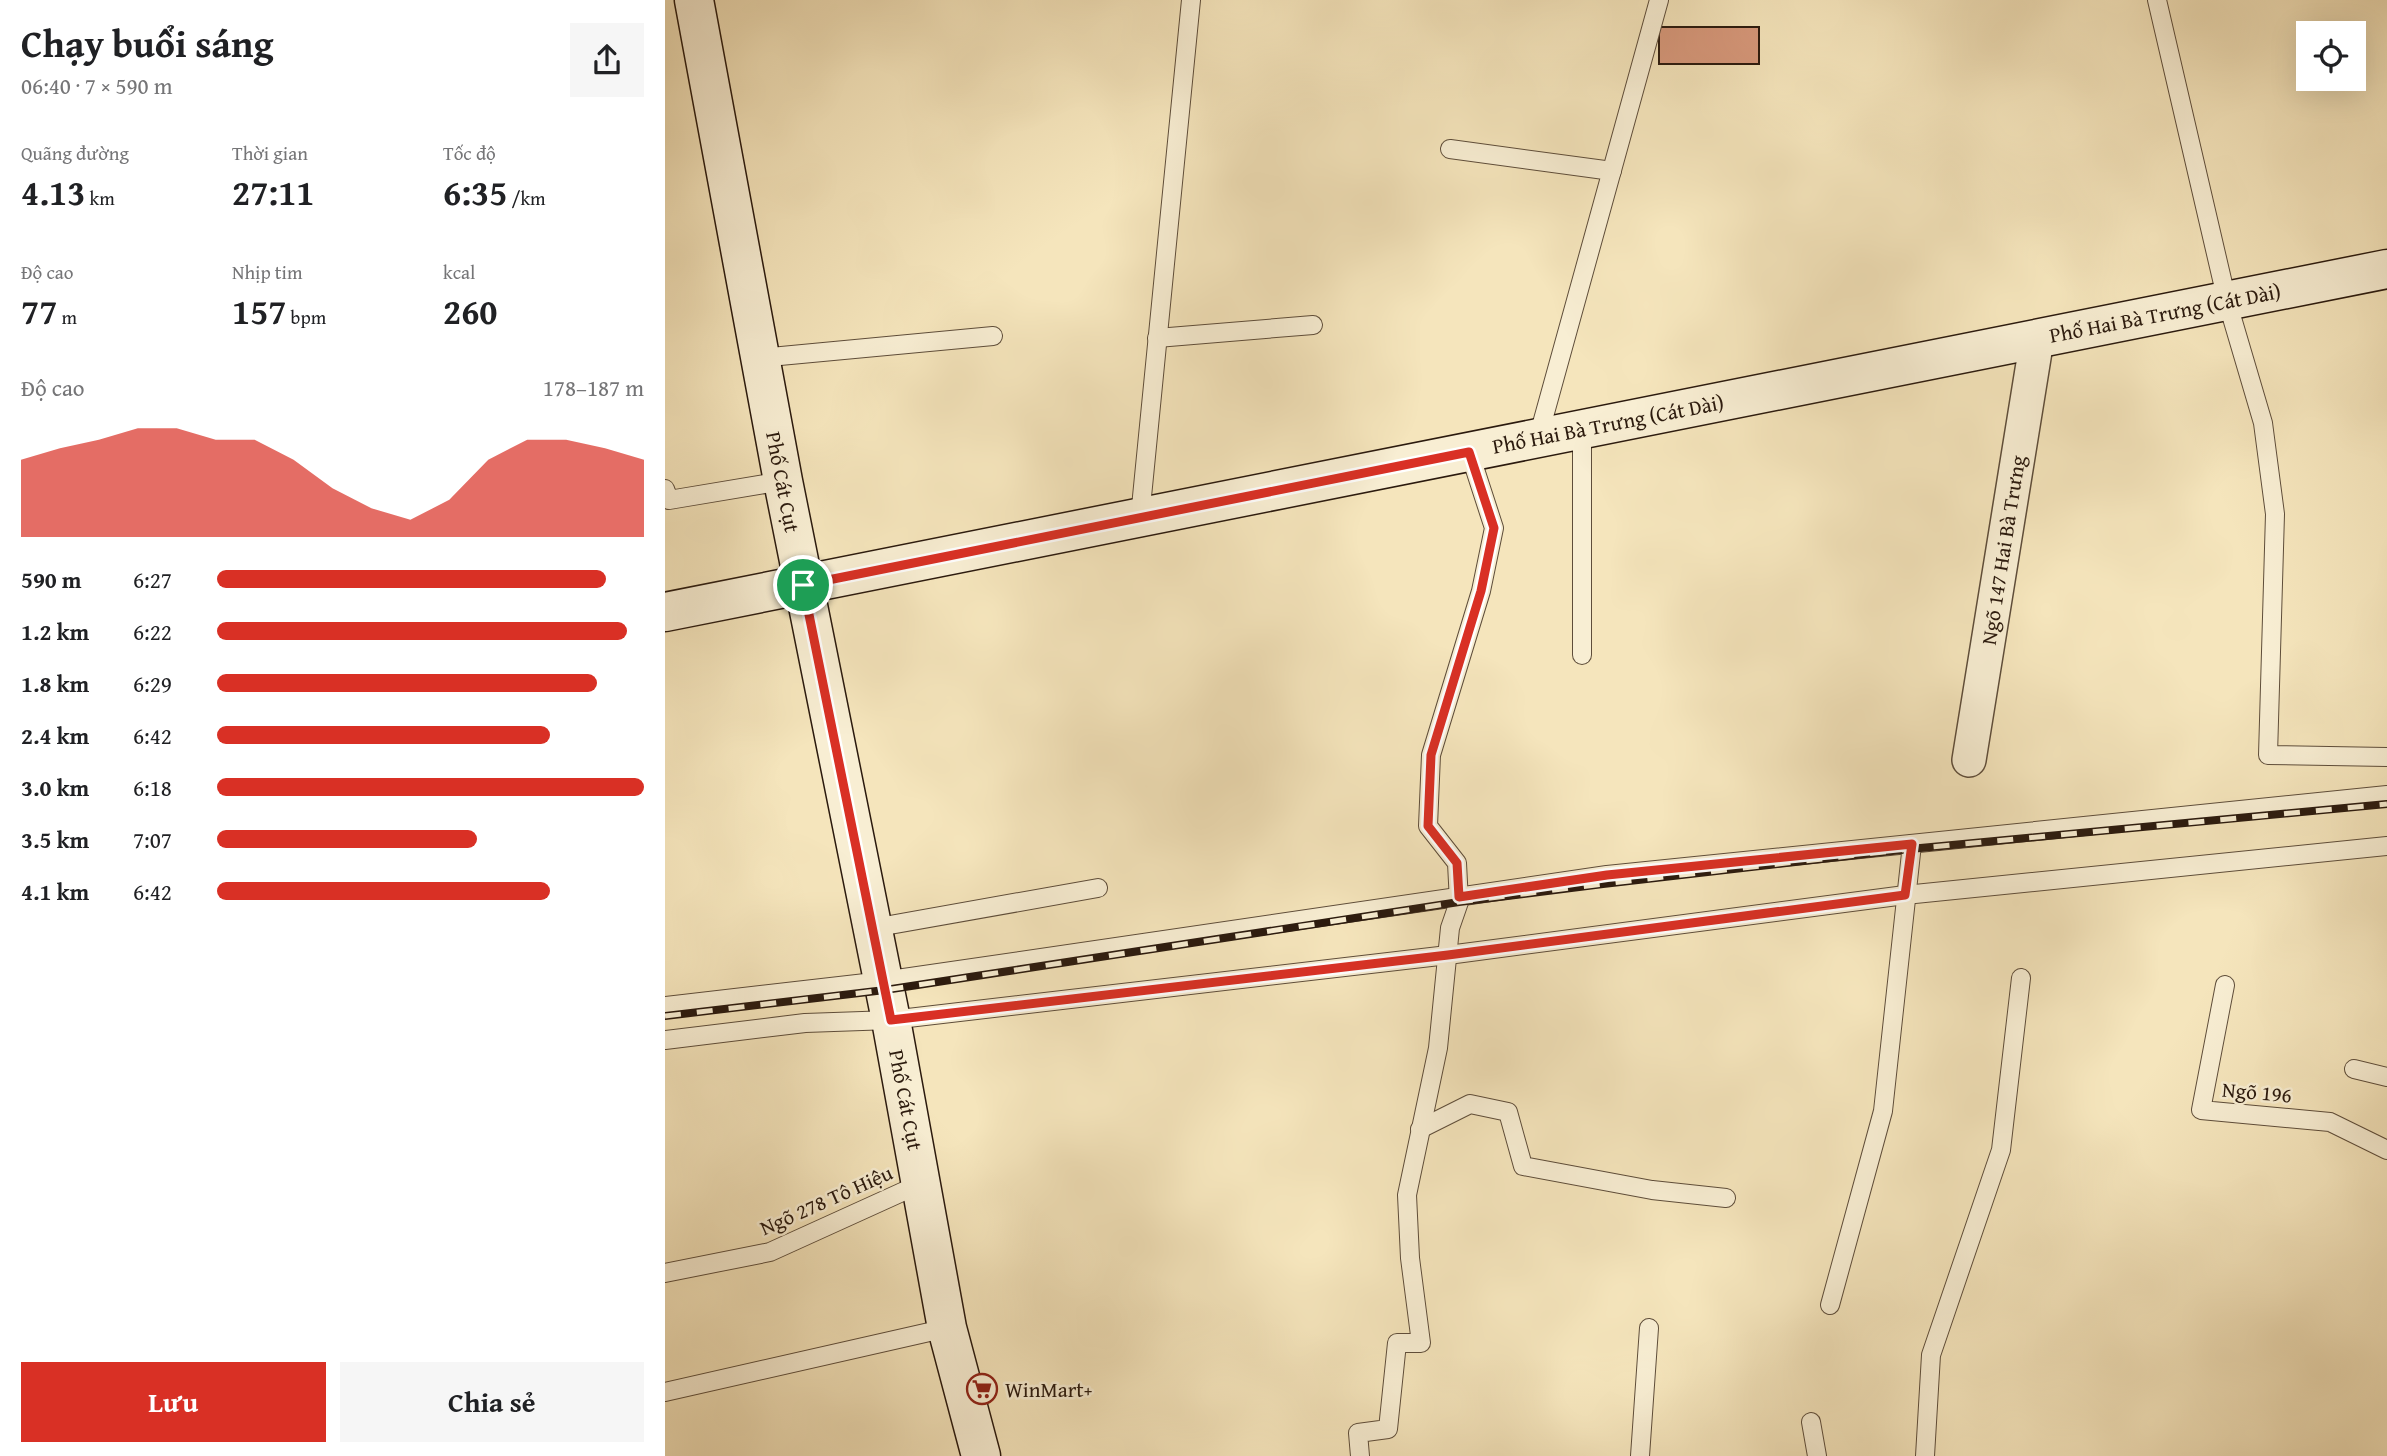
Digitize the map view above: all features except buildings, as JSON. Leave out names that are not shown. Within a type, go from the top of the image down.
[{"type":"main road","name":"Phố Cát Cụt","points":[[694,0],[803,585],[891,1020],[947,1328],[981,1456]]},
{"type":"main road","name":"Phố Hai Bà Trưng (Cát Dài)","points":[[665,612],[2387,269]]},
{"type":"street","name":"Ngõ 147 Hai Bà Trưng","points":[[1969,760],[2037,339]]},
{"type":"lane","points":[[1140,517],[1191,0]]},
{"type":"lane","points":[[1538,438],[1659,0]]},
{"type":"lane","points":[[2157,0],[2227,300],[2263,423],[2275,514],[2268,755],[2387,757]]},
{"type":"lane","points":[[1450,149],[1612,171]]},
{"type":"lane","points":[[1157,338],[1313,325]]},
{"type":"lane","points":[[760,358],[993,336]]},
{"type":"lane","points":[[1582,429],[1582,655]]},
{"type":"lane","points":[[1360,1456],[1358,1433],[1388,1429],[1398,1343],[1421,1343],[1410,1258],[1407,1195],[1438,1048],[1448,955],[1459,897],[1457,863],[1428,826],[1431,755],[1481,591],[1494,528],[1469,452]]},
{"type":"lane","points":[[665,489],[669,500],[783,481]]},
{"type":"lane","points":[[665,1006],[883,981],[1607,875],[2387,796]]},
{"type":"lane","points":[[1830,1305],[1883,1111],[1912,844]]},
{"type":"lane","points":[[665,1040],[805,1023],[891,1020],[1448,955],[1905,895],[2387,846]]},
{"type":"lane","points":[[873,928],[1098,888]]},
{"type":"lane","points":[[1925,1456],[1931,1355],[2001,1150],[2021,978]]},
{"type":"lane","name":"Ngõ 196","points":[[2225,985],[2201,1110],[2330,1122],[2387,1150]]},
{"type":"lane","points":[[2354,1069],[2387,1077]]},
{"type":"lane","points":[[1420,1129],[1470,1104],[1509,1112],[1523,1166],[1652,1190],[1727,1198]]},
{"type":"lane","name":"Ngõ 278 Tô Hiệu","points":[[665,1273],[770,1252],[922,1183]]},
{"type":"lane","points":[[665,1392],[947,1328]]},
{"type":"lane","points":[[1640,1456],[1649,1328]]},
{"type":"lane","points":[[1811,1422],[1817,1456]]},
{"type":"railway","points":[[665,1016],[885,990],[1459,902],[1603,884],[1910,849],[2387,804]]},
{"type":"place","name":"WinMart+","points":[[982,1389]]},
{"type":"route","points":[[1469,452],[1494,528],[1481,591],[1431,755],[1428,826],[1457,863],[1459,897],[1607,875],[1912,844],[1905,895],[1448,955],[891,1020],[803,585],[1469,452]]}]
